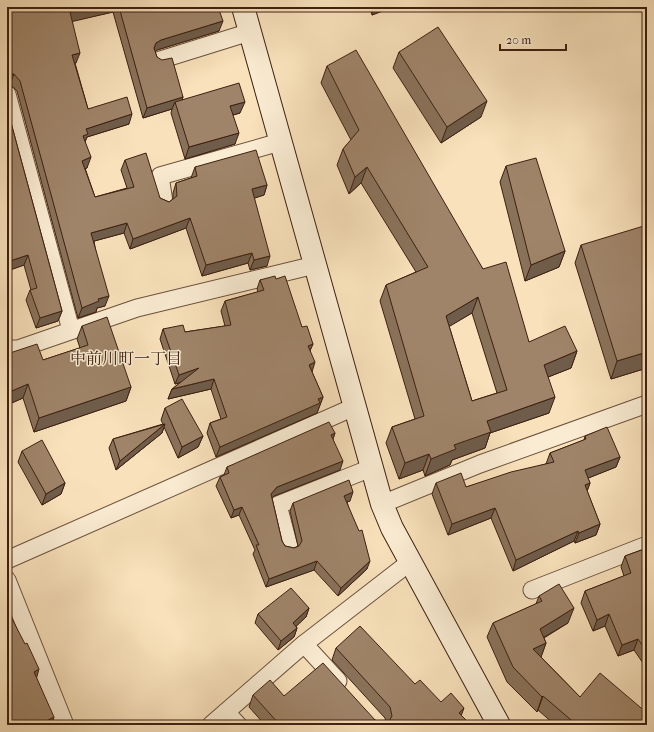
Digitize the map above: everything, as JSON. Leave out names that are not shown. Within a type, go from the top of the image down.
[{"type":"street","points":[[243,7],[382,504],[392,528],[499,725]]},
{"type":"street","points":[[160,60],[250,32]]},
{"type":"street","points":[[7,94],[71,330]]},
{"type":"street","points":[[164,202],[160,176],[280,142]]},
{"type":"street","points":[[7,349],[18,349],[137,308],[315,265]]},
{"type":"street","points":[[382,504],[480,464],[647,404]]},
{"type":"street","points":[[7,560],[354,407]]},
{"type":"street","points":[[289,547],[278,505],[371,468]]},
{"type":"street","points":[[532,590],[647,545]]},
{"type":"street","points":[[211,725],[304,644],[410,562]]},
{"type":"street","points":[[7,580],[66,725]]},
{"type":"street","points":[[304,644],[346,690]]},
{"type":"street","points":[[226,712],[238,725]]},
{"type":"building","points":[[7,7],[95,7],[70,12],[80,53],[72,55],[88,109],[127,97],[132,114],[86,129],[88,134],[83,136],[91,157],[82,161],[95,197],[134,187],[125,160],[146,153],[160,198],[169,202],[177,196],[176,183],[197,176],[195,167],[256,150],[267,185],[252,189],[270,256],[254,260],[252,253],[206,265],[190,218],[133,239],[127,223],[91,233],[109,296],[98,299],[99,301],[82,308],[20,81],[14,74],[7,75]]},
{"type":"building","points":[[119,7],[218,7],[223,21],[161,40],[156,43],[154,48],[157,57],[162,60],[172,58],[183,97],[147,108]]},
{"type":"building","points":[[438,27],[487,101],[447,127],[399,52]]},
{"type":"building","points":[[356,50],[483,269],[506,262],[529,342],[565,326],[577,351],[544,365],[555,397],[487,421],[491,432],[454,445],[456,449],[431,459],[429,454],[405,463],[392,427],[424,416],[386,285],[428,267],[367,167],[355,177],[343,149],[359,130],[327,66]],"holes":[[[478,297],[507,390],[472,401],[446,316]]]},
{"type":"building","points":[[239,83],[245,102],[230,106],[239,133],[189,147],[175,102]]},
{"type":"building","points":[[7,108],[62,311],[40,318],[30,290],[37,288],[28,255],[7,262]]},
{"type":"building","points":[[536,158],[565,251],[531,265],[506,166]]},
{"type":"building","points":[[647,225],[647,352],[617,361],[581,245]]},
{"type":"building","points":[[275,276],[276,279],[285,276],[302,327],[307,326],[313,344],[308,346],[315,362],[309,365],[323,397],[318,399],[320,403],[220,447],[210,423],[227,417],[214,379],[172,389],[199,368],[179,375],[163,329],[183,325],[185,332],[231,325],[225,301],[264,290],[260,280]]},
{"type":"building","points":[[107,317],[131,387],[39,418],[28,384],[7,393],[7,354],[37,344],[43,360],[88,345],[82,326]]},
{"type":"building","points":[[182,399],[203,436],[182,447],[165,408]]},
{"type":"building","points":[[329,422],[335,433],[331,435],[343,461],[277,487],[271,494],[282,541],[285,546],[294,548],[299,546],[302,541],[293,503],[349,480],[353,492],[344,496],[359,531],[362,530],[370,561],[341,588],[317,561],[269,579],[256,545],[259,545],[242,507],[234,510],[220,477],[229,473],[227,467]]},
{"type":"building","points":[[165,424],[120,461],[113,439]]},
{"type":"building","points":[[607,427],[620,457],[585,470],[590,483],[585,485],[600,524],[579,533],[578,531],[516,560],[495,508],[452,524],[436,483],[461,473],[466,487],[511,472],[554,462],[550,453],[586,439],[585,436]]},
{"type":"building","points":[[42,440],[65,483],[46,494],[22,451]]},
{"type":"building","points":[[647,548],[647,652],[638,639],[622,645],[609,614],[597,620],[585,591],[631,573],[625,556]]},
{"type":"building","points":[[559,584],[574,608],[540,629],[546,643],[533,649],[580,697],[600,673],[647,713],[647,725],[577,725],[543,696],[542,697],[513,667],[493,623],[542,601],[539,596]]},
{"type":"building","points":[[291,588],[309,608],[293,623],[297,628],[281,641],[258,614]]},
{"type":"building","points":[[7,609],[25,644],[27,643],[39,669],[34,672],[54,717],[38,725],[7,725]]},
{"type":"building","points":[[360,626],[415,684],[420,680],[441,702],[451,693],[464,708],[459,713],[471,725],[280,725],[253,695],[270,680],[284,696],[323,663],[375,720],[380,723],[389,721],[392,716],[390,707],[336,648]]},
{"type":"district","name":"中前川町一丁目","points":[[126,358]]}]
